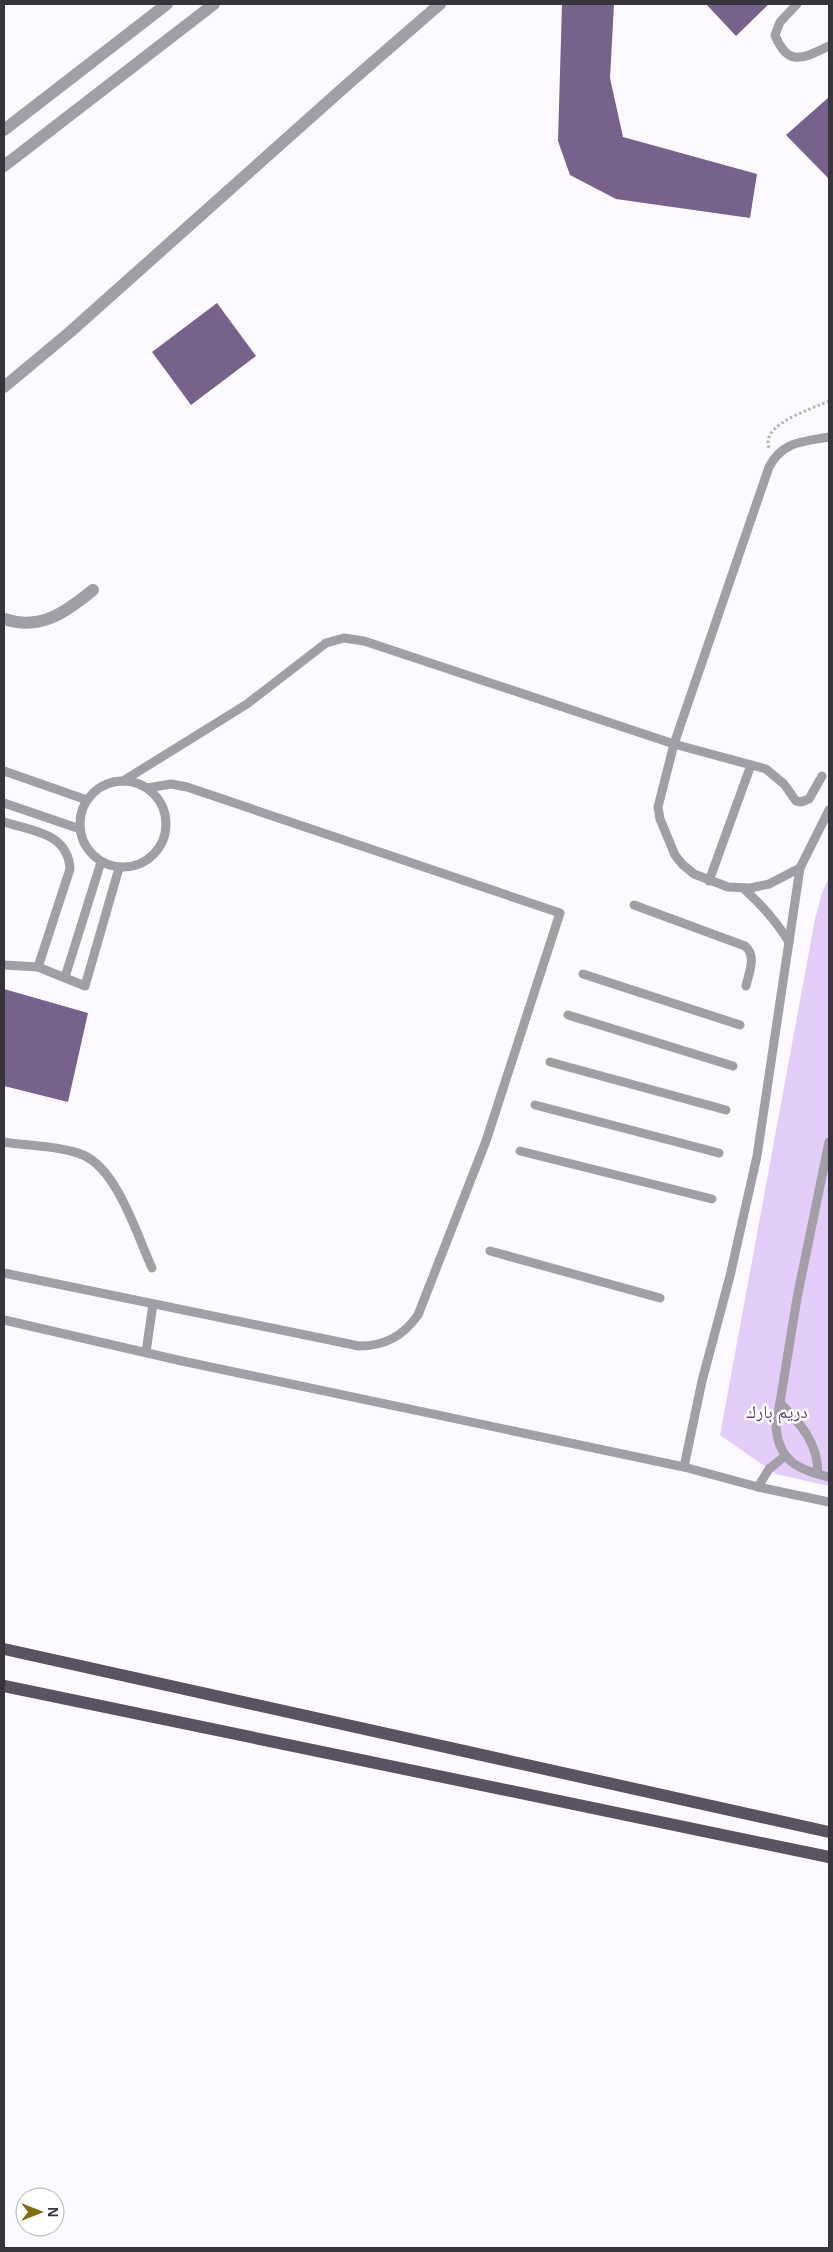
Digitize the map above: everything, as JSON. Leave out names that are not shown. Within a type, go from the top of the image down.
[{"type":"main road","points":[[4,1649],[829,1832]]},
{"type":"main road","points":[[4,1686],[829,1857]]},
{"type":"street","points":[[4,130],[166,4]]},
{"type":"street","points":[[4,166],[214,4]]},
{"type":"street","points":[[4,387],[70,332],[341,89],[440,4]]},
{"type":"street","points":[[4,619],[32,623],[52,619],[70,609],[93,590]]},
{"type":"lane","points":[[797,4],[780,22],[775,35],[779,46],[786,55],[796,59],[806,57],[829,46]]},
{"type":"lane","points":[[800,868],[769,884],[743,888],[728,887],[694,874],[675,855],[660,819],[658,800],[674,744],[765,477],[775,456],[784,448],[796,443],[829,437]]},
{"type":"lane","points":[[124,781],[247,704],[318,648],[344,638],[354,638],[674,744],[751,765],[771,773],[784,784],[796,800],[801,802],[809,799],[822,776]]},
{"type":"lane","points":[[709,881],[751,765]]},
{"type":"lane","points":[[4,771],[87,800]]},
{"type":"lane","points":[[124,781],[136,783],[147,788],[156,797],[166,820],[165,833],[161,845],[154,855],[132,867],[119,868],[101,862],[90,854],[83,842],[80,828],[82,809],[87,800],[97,789],[110,783],[124,781]]},
{"type":"lane","points":[[4,1273],[359,1346],[382,1344],[398,1336],[412,1325],[418,1315],[486,1141],[560,913],[187,787],[171,784],[147,788]]},
{"type":"lane","points":[[4,803],[80,828]]},
{"type":"lane","points":[[684,1467],[702,1380],[730,1276],[757,1156],[800,868],[829,810]]},
{"type":"lane","points":[[4,822],[54,838],[64,847],[70,861],[70,869],[38,967]]},
{"type":"lane","points":[[65,977],[101,862]]},
{"type":"lane","points":[[4,966],[38,967],[85,986],[119,868]]},
{"type":"lane","points":[[743,888],[761,904],[789,942]]},
{"type":"lane","points":[[634,905],[745,946],[752,956],[746,986]]},
{"type":"lane","points":[[583,974],[740,1025]]},
{"type":"lane","points":[[568,1015],[733,1066]]},
{"type":"lane","points":[[550,1062],[726,1110]]},
{"type":"lane","points":[[535,1105],[719,1153]]},
{"type":"lane","points":[[4,1142],[74,1152],[97,1163],[114,1184],[152,1268]]},
{"type":"lane","points":[[829,1142],[797,1298],[776,1427],[777,1438],[785,1456],[800,1469],[829,1476]]},
{"type":"lane","points":[[520,1151],[712,1199]]},
{"type":"lane","points":[[490,1251],[660,1298]]},
{"type":"lane","points":[[146,1352],[154,1304]]},
{"type":"lane","points":[[4,1320],[684,1467],[758,1487],[829,1502]]},
{"type":"lane","points":[[780,1403],[811,1440],[816,1451],[818,1474]]},
{"type":"lane","points":[[758,1487],[769,1469],[785,1456]]},
{"type":"path","points":[[775,456],[767,445],[770,432],[775,427],[829,401]]},
{"type":"green space","name":"دريم بارك","points":[[829,877],[829,1486],[776,1474],[720,1435],[815,919],[822,893]]},
{"type":"building","points":[[562,4],[614,4],[610,78],[623,137],[757,174],[750,218],[616,199],[570,175],[558,141]]},
{"type":"building","points":[[706,4],[769,4],[736,36]]},
{"type":"building","points":[[829,97],[829,179],[786,135]]},
{"type":"building","points":[[217,303],[256,356],[191,405],[152,352]]},
{"type":"building","points":[[4,989],[88,1013],[68,1102],[4,1086]]}]
